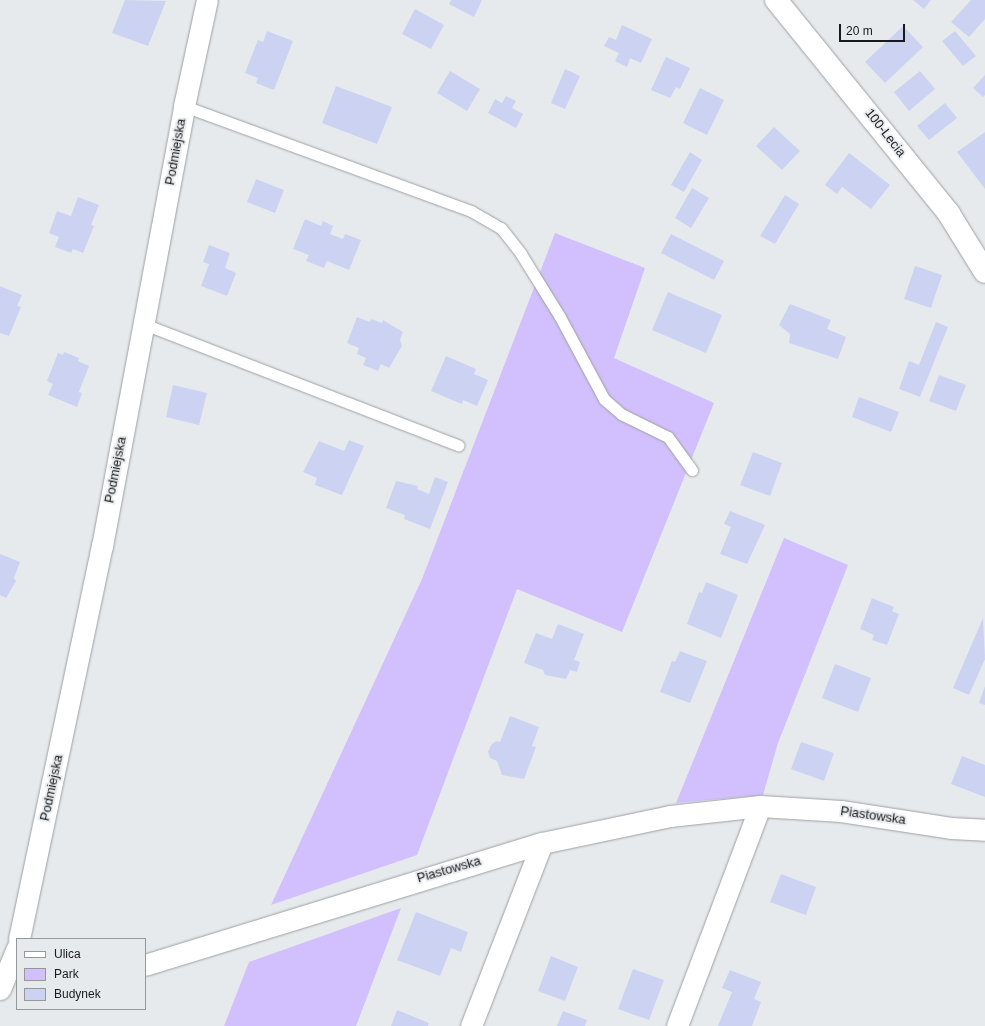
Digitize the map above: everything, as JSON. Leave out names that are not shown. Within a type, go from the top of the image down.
[{"type":"street","name":"Podmiejska","points":[[20,938],[98,561],[184,106],[206,0]]},
{"type":"street","name":"100-Lecia","points":[[776,0],[949,214],[985,272]]},
{"type":"street","name":"Piastowska","points":[[146,965],[542,843],[670,816],[760,806],[841,811],[950,828],[985,830]]},
{"type":"street","points":[[677,1026],[760,806]]},
{"type":"street","points":[[471,1026],[542,843]]},
{"type":"street","points":[[7,985],[16,952]]},
{"type":"lane","points":[[184,106],[471,211],[501,228],[521,254],[560,317],[604,399],[621,414],[668,437],[692,470]]},
{"type":"lane","points":[[144,324],[458,445]]},
{"type":"green space","points":[[555,233],[645,268],[614,358],[714,403],[622,632],[517,589],[417,855],[271,905],[422,579]]},
{"type":"green space","points":[[784,538],[848,565],[778,743],[763,795],[676,803]]},
{"type":"green space","points":[[401,908],[356,1026],[224,1026],[249,962]]},
{"type":"building","points":[[125,0],[166,1],[148,46],[112,33]]},
{"type":"building","points":[[451,0],[482,0],[474,17],[449,4]]},
{"type":"building","points":[[913,0],[931,0],[924,9]]},
{"type":"building","points":[[971,0],[985,0],[985,19],[969,37],[951,22]]},
{"type":"building","points":[[415,9],[444,25],[431,49],[402,34]]},
{"type":"building","points":[[622,25],[652,39],[641,63],[630,58],[627,67],[615,61],[619,53],[604,46],[609,37],[616,40]]},
{"type":"building","points":[[903,26],[923,47],[885,83],[865,62]]},
{"type":"building","points":[[267,31],[293,41],[274,90],[256,83],[258,78],[245,73],[258,40],[263,42]]},
{"type":"building","points":[[955,31],[976,56],[963,66],[942,41]]},
{"type":"building","points":[[666,57],[690,68],[680,89],[676,87],[670,98],[651,90]]},
{"type":"building","points":[[565,69],[580,76],[565,109],[551,103]]},
{"type":"building","points":[[450,71],[480,89],[467,111],[437,93]]},
{"type":"building","points":[[920,71],[935,89],[909,111],[894,92]]},
{"type":"building","points":[[985,75],[985,95],[983,97],[973,88]]},
{"type":"building","points":[[336,86],[392,107],[377,144],[322,123]]},
{"type":"building","points":[[700,88],[724,100],[707,135],[683,123]]},
{"type":"building","points":[[506,96],[516,101],[512,108],[523,114],[516,128],[488,113],[495,99],[502,103]]},
{"type":"building","points":[[945,103],[957,118],[929,140],[917,126]]},
{"type":"building","points":[[774,127],[800,151],[782,170],[756,146]]},
{"type":"building","points":[[985,132],[985,189],[957,152]]},
{"type":"building","points":[[690,152],[702,160],[684,192],[671,185]]},
{"type":"building","points":[[849,153],[890,185],[871,209],[842,187],[837,194],[825,185]]},
{"type":"building","points":[[256,179],[284,190],[275,213],[247,202]]},
{"type":"building","points":[[692,188],[709,198],[691,228],[675,218]]},
{"type":"building","points":[[785,195],[799,204],[775,244],[760,236]]},
{"type":"building","points":[[78,197],[99,205],[91,225],[94,226],[83,253],[73,249],[71,253],[55,247],[59,237],[49,233],[57,211],[71,216]]},
{"type":"building","points":[[305,219],[321,226],[323,221],[333,226],[330,234],[343,239],[345,234],[361,240],[349,270],[327,261],[324,268],[306,261],[309,255],[293,249]]},
{"type":"building","points":[[671,234],[724,261],[714,280],[661,253]]},
{"type":"building","points":[[209,245],[230,253],[225,268],[236,273],[227,296],[201,286],[209,264],[203,262]]},
{"type":"building","points":[[915,266],[942,275],[931,308],[904,299]]},
{"type":"building","points":[[0,286],[22,295],[17,306],[21,307],[9,336],[0,333]]},
{"type":"building","points":[[668,292],[722,315],[706,353],[652,330]]},
{"type":"building","points":[[790,304],[831,320],[827,329],[846,337],[838,359],[789,343],[790,334],[779,325]]},
{"type":"building","points":[[357,317],[370,322],[371,319],[382,323],[383,320],[403,332],[400,340],[402,346],[389,368],[381,364],[378,371],[363,365],[366,358],[357,354],[359,348],[347,343]]},
{"type":"building","points":[[936,322],[948,327],[920,397],[899,389],[909,361],[919,365]]},
{"type":"building","points":[[64,352],[79,358],[78,361],[89,366],[79,392],[82,393],[77,407],[48,395],[53,384],[47,381],[58,353],[63,355]]},
{"type":"building","points":[[446,356],[476,369],[474,374],[488,380],[477,406],[463,400],[462,404],[431,391]]},
{"type":"building","points":[[939,375],[966,385],[956,411],[929,401]]},
{"type":"building","points":[[173,385],[207,393],[199,425],[166,417]]},
{"type":"building","points":[[859,397],[899,412],[891,432],[852,417]]},
{"type":"building","points":[[349,440],[364,446],[342,495],[315,485],[317,478],[303,472],[319,441],[344,451]]},
{"type":"building","points":[[753,452],[782,463],[770,496],[740,485]]},
{"type":"building","points":[[435,477],[448,482],[430,529],[404,519],[405,515],[386,508],[396,481],[418,486],[417,489],[429,494]]},
{"type":"building","points":[[730,511],[765,525],[747,564],[720,554],[731,527],[724,524]]},
{"type":"building","points":[[0,554],[20,562],[14,578],[16,581],[6,598],[0,595]]},
{"type":"building","points":[[706,582],[738,595],[721,638],[687,624],[699,592],[702,593]]},
{"type":"building","points":[[872,598],[894,607],[892,611],[899,614],[887,645],[872,640],[874,635],[860,629]]},
{"type":"building","points":[[983,618],[985,659],[969,695],[953,688]]},
{"type":"building","points":[[558,624],[584,634],[574,660],[580,662],[577,672],[570,670],[566,679],[545,675],[543,670],[524,663],[536,633],[552,639]]},
{"type":"building","points":[[680,651],[707,661],[690,703],[660,692],[672,661],[675,662]]},
{"type":"building","points":[[835,664],[871,678],[858,712],[822,698]]},
{"type":"building","points":[[985,686],[985,705],[979,703]]},
{"type":"building","points":[[510,716],[539,727],[532,746],[536,747],[524,779],[502,775],[497,761],[490,758],[488,752],[491,745],[496,741],[500,742]]},
{"type":"building","points":[[801,742],[834,753],[824,781],[791,769]]},
{"type":"building","points":[[962,756],[985,765],[985,797],[951,784]]},
{"type":"building","points":[[781,874],[816,887],[806,915],[770,902]]},
{"type":"building","points":[[416,912],[468,932],[461,952],[451,948],[440,976],[397,960]]},
{"type":"building","points":[[551,956],[578,967],[565,1001],[538,991]]},
{"type":"building","points":[[633,969],[664,980],[649,1020],[618,1009]]},
{"type":"building","points":[[730,970],[761,982],[754,999],[761,1002],[752,1026],[718,1026],[732,992],[722,988]]},
{"type":"building","points":[[397,1010],[429,1023],[428,1026],[391,1026]]},
{"type":"building","points":[[563,1011],[587,1020],[585,1026],[557,1026]]}]
